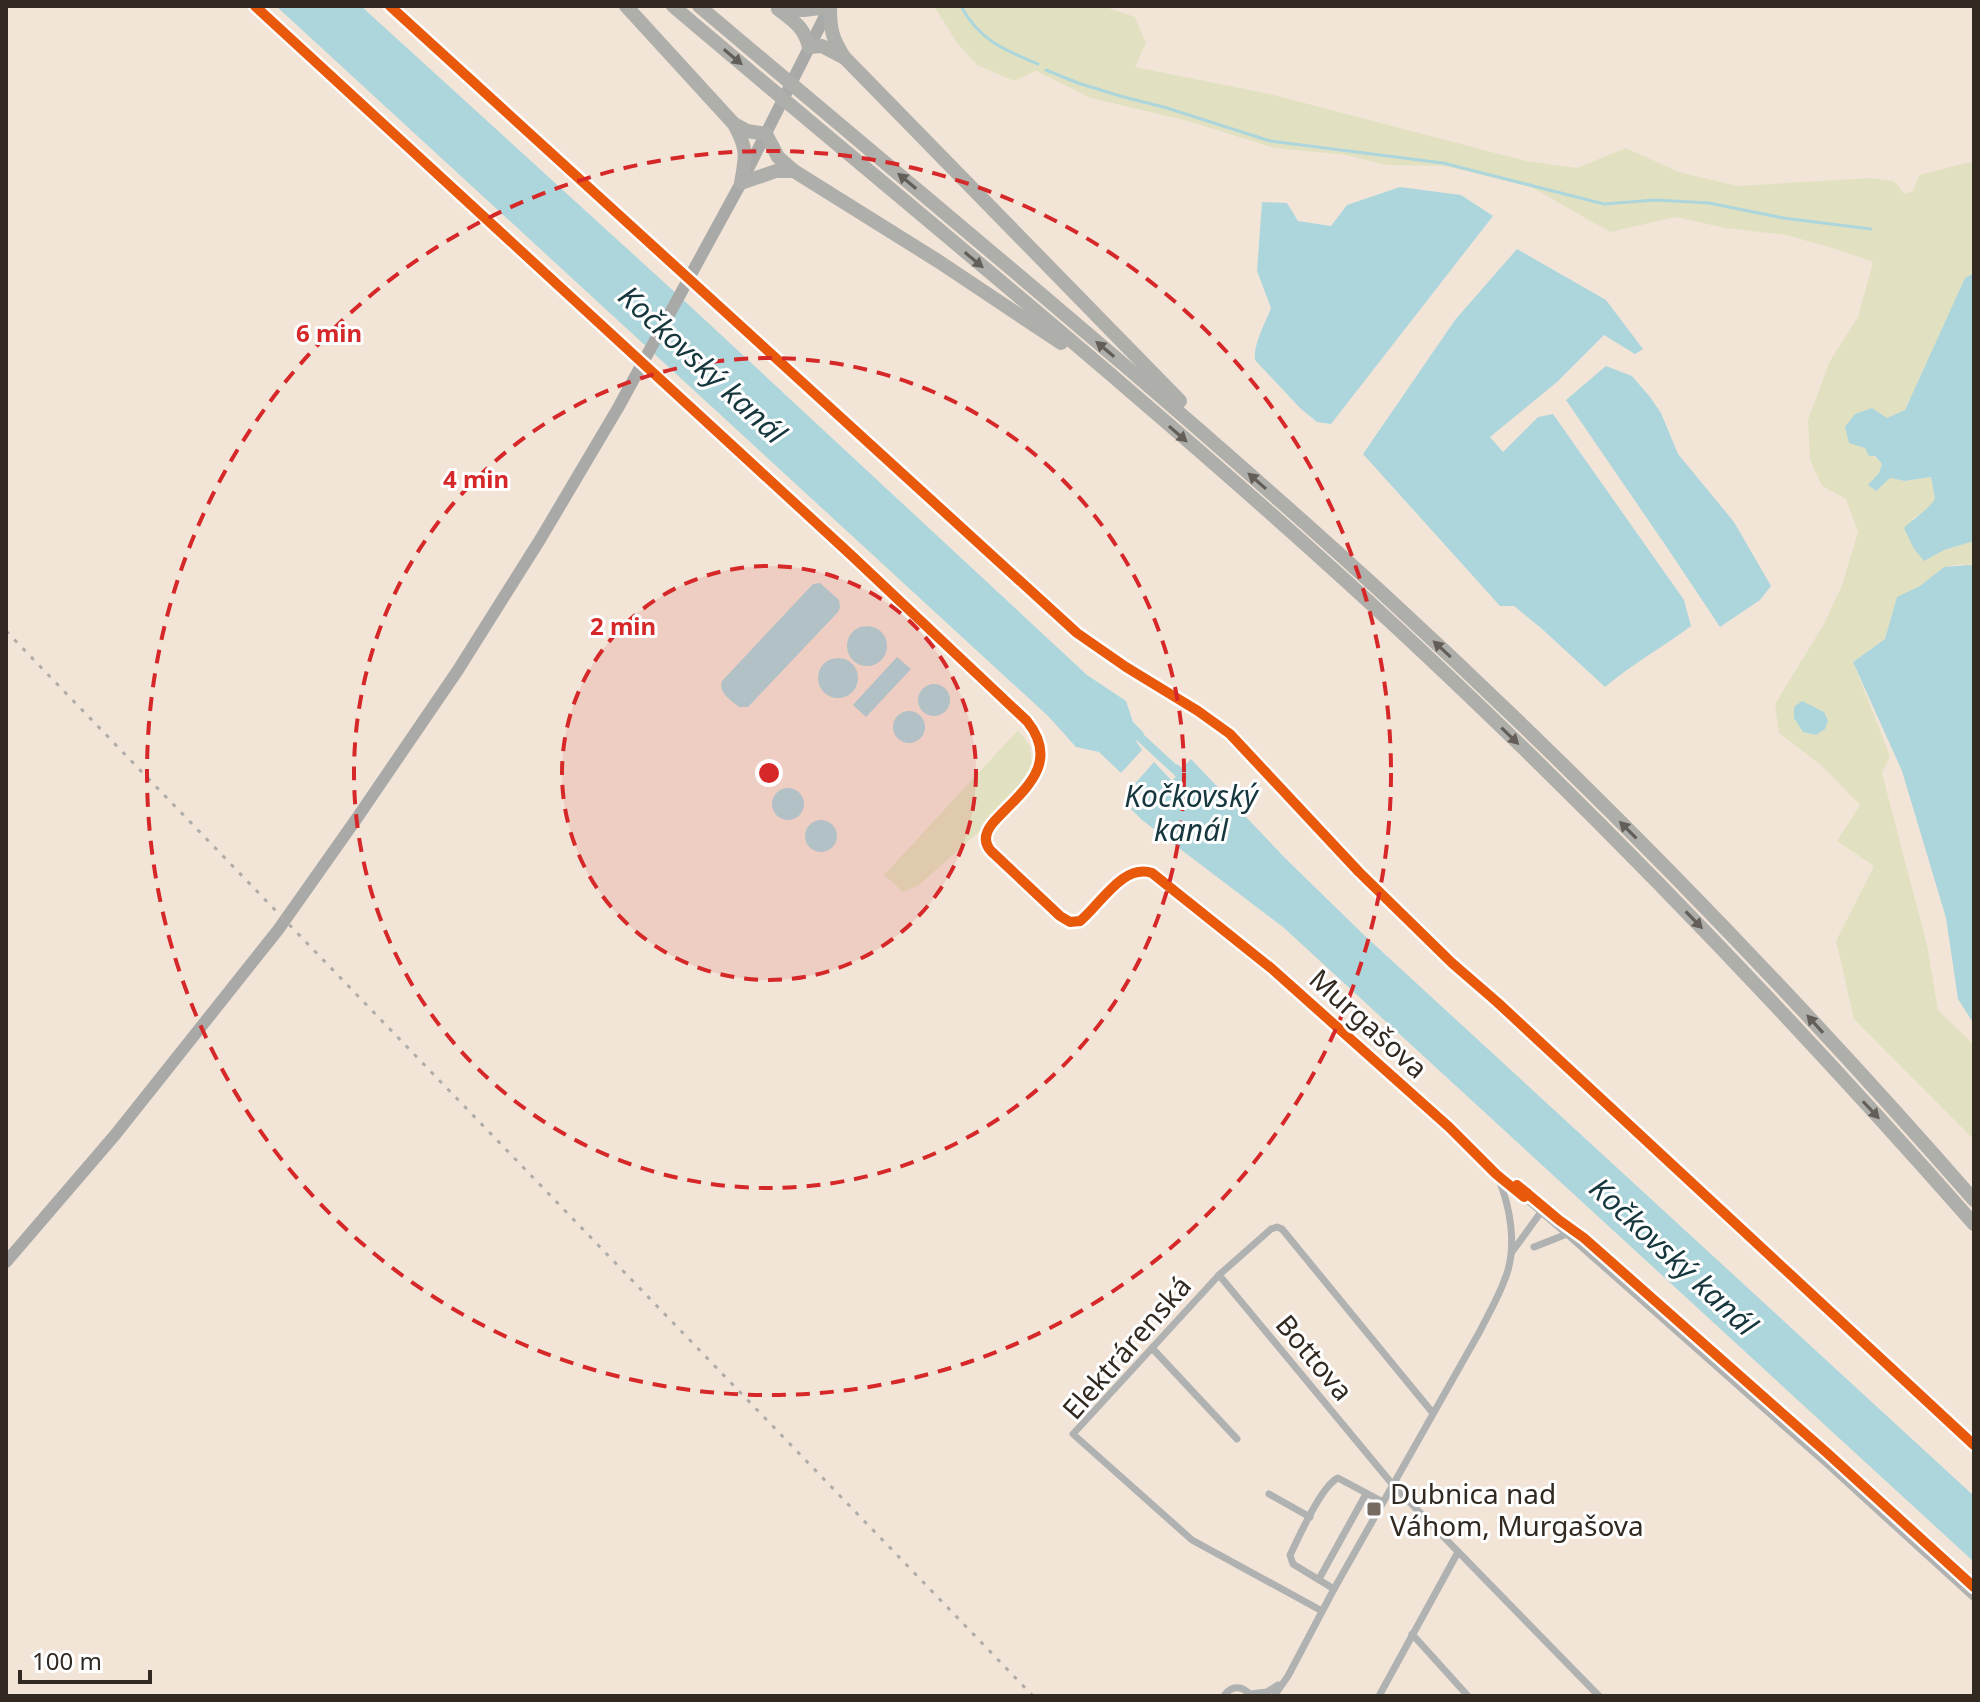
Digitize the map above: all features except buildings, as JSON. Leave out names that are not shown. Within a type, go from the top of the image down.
[{"type":"highway","points":[[626,6],[734,124],[746,150],[741,183],[776,171],[794,171]]},
{"type":"highway","points":[[673,6],[1120,382],[1369,603],[1590,814],[1784,1015],[1974,1224]]},
{"type":"highway","points":[[699,6],[1207,436],[1403,613],[1591,793],[1796,1003],[1974,1200]]},
{"type":"highway","points":[[777,8],[803,10],[830,6],[830,31],[844,57],[1193,414],[1207,436]]},
{"type":"highway","points":[[777,8],[805,34],[807,50],[822,46],[844,57]]},
{"type":"highway","points":[[734,124],[747,131],[767,130],[778,157],[794,171],[938,261],[1120,382]]},
{"type":"main road","points":[[6,1262],[115,1135],[266,945],[425,720],[557,512],[618,408],[741,183],[830,6]]},
{"type":"street","name":"Murgašova","points":[[255,6],[1027,721],[1039,743],[1038,769],[1028,786],[989,828],[986,842],[991,851],[1060,916],[1070,922],[1083,919],[1122,879],[1138,871],[1147,871],[1158,877],[1284,979],[1449,1127],[1496,1174],[1509,1214],[1508,1271],[1493,1305],[1288,1676],[1274,1696]]},
{"type":"street","points":[[390,6],[1077,633],[1230,734],[1359,872],[1452,963],[1974,1445]]},
{"type":"street","points":[[1496,1174],[1828,1465],[1974,1598]]},
{"type":"street","points":[[1510,1254],[1541,1212]]},
{"type":"street","name":"Bottova","points":[[1432,1412],[1282,1229],[1271,1229],[1219,1275],[1393,1485],[1599,1696]]},
{"type":"street","points":[[1534,1247],[1567,1234]]},
{"type":"street","name":"Elektrárenská","points":[[1219,1275],[1073,1434],[1192,1540],[1322,1611]]},
{"type":"street","points":[[1152,1348],[1237,1439]]},
{"type":"street","points":[[1334,1589],[1293,1564],[1290,1555],[1310,1517],[1331,1481],[1338,1478],[1383,1502]]},
{"type":"street","points":[[1269,1494],[1310,1517]]},
{"type":"street","points":[[1319,1579],[1366,1494]]},
{"type":"street","points":[[1379,1696],[1458,1552]]},
{"type":"street","points":[[1412,1634],[1468,1696]]},
{"type":"street","points":[[1224,1696],[1235,1687],[1243,1688],[1250,1695],[1260,1694],[1275,1688],[1288,1676]]},
{"type":"green space","points":[[934,6],[1103,6],[1135,17],[1146,43],[1135,67],[1270,94],[1526,161],[1577,168],[1626,148],[1679,172],[1737,186],[1871,178],[1894,181],[1905,194],[1913,191],[1919,175],[1974,161],[1974,273],[1965,279],[1905,410],[1887,418],[1872,409],[1855,414],[1865,448],[1882,464],[1879,473],[1868,485],[1876,491],[1890,478],[1905,481],[1931,477],[1935,499],[1928,510],[1912,519],[1944,550],[1974,541],[1974,567],[1951,566],[1898,597],[1885,639],[1853,662],[1890,756],[1882,773],[1927,945],[1938,1010],[1974,1045],[1974,1140],[1854,1019],[1836,941],[1874,866],[1837,841],[1860,805],[1822,766],[1779,733],[1775,704],[1824,624],[1842,585],[1858,532],[1846,499],[1822,486],[1810,460],[1808,420],[1830,361],[1858,317],[1873,262],[1786,235],[1725,228],[1676,217],[1610,232],[1531,187],[1445,166],[1386,165],[1347,155],[1274,148],[1188,121],[1091,98],[1036,71],[1014,81],[977,65],[957,43]]},
{"type":"green space","points":[[1018,730],[1030,746],[1032,763],[1029,778],[983,828],[919,885],[903,892],[884,875]]},
{"type":"water","points":[[276,6],[361,6],[1087,675],[1126,701],[1133,722],[1144,733],[1136,741],[1142,750],[1121,773],[1099,752],[1076,747],[1048,716]]},
{"type":"water","points":[[1400,187],[1461,195],[1493,216],[1331,424],[1317,422],[1255,360],[1258,341],[1271,308],[1257,271],[1262,202],[1287,203],[1298,221],[1331,226],[1347,205]]},
{"type":"water","points":[[1517,249],[1606,300],[1643,349],[1635,354],[1604,335],[1557,382],[1490,437],[1503,452],[1538,417],[1553,414],[1684,600],[1691,626],[1605,687],[1514,606],[1500,606],[1363,454],[1455,320]]},
{"type":"water","points":[[1974,273],[1974,541],[1944,550],[1924,561],[1904,528],[1935,499],[1931,477],[1905,481],[1890,478],[1876,491],[1868,485],[1879,473],[1882,464],[1875,456],[1869,456],[1865,448],[1849,443],[1845,427],[1855,414],[1872,408],[1887,418],[1905,410],[1965,278]]},
{"type":"water","points":[[1606,366],[1632,376],[1650,397],[1661,413],[1678,454],[1734,522],[1771,586],[1760,600],[1720,627],[1566,400]]},
{"type":"water","points":[[1944,567],[1974,567],[1974,1024],[1958,999],[1946,918],[1902,771],[1853,662],[1885,639],[1897,597],[1920,586]]},
{"type":"water","points":[[820,583],[839,600],[838,612],[748,707],[739,707],[723,692],[722,681],[813,584]]},
{"type":"water","points":[[867,626],[881,632],[887,646],[881,660],[867,666],[853,660],[847,646],[853,632]]},
{"type":"water","points":[[897,657],[911,669],[866,717],[853,705]]},
{"type":"water","points":[[838,658],[852,664],[858,678],[852,692],[838,698],[824,692],[818,678],[824,664]]},
{"type":"water","points":[[934,684],[946,688],[950,700],[946,712],[934,716],[922,712],[918,700],[922,688]]},
{"type":"water","points":[[1802,701],[1824,712],[1828,721],[1825,729],[1816,735],[1803,732],[1794,718],[1794,707]]},
{"type":"water","points":[[909,711],[921,715],[925,727],[921,739],[909,743],[897,739],[893,727],[897,715]]},
{"type":"water","name":"Kočkovský kanál","points":[[1191,759],[1364,935],[1974,1496],[1974,1562],[1283,927],[1131,809],[1143,797],[1132,787],[1154,762],[1172,781],[1177,775],[1172,770],[1177,764],[1182,768]]},
{"type":"water","points":[[788,788],[800,792],[804,804],[800,816],[788,820],[776,816],[772,804],[776,792]]},
{"type":"water","points":[[821,820],[833,824],[837,836],[833,848],[821,852],[809,848],[805,836],[809,824]]},
{"type":"waterway","points":[[961,6],[984,36],[1038,64]]},
{"type":"waterway","points":[[1046,70],[1078,83],[1270,141],[1443,163],[1604,204],[1655,200],[1709,203],[1783,218],[1871,229]]},
{"type":"waterway","name":"Kočkovský kanál","points":[[1131,729],[1182,776]]},
{"type":"railway","points":[[6,631],[1033,1696]]},
{"type":"cycle path","points":[[255,6],[1027,721],[1037,737],[1041,752],[1039,765],[1024,790],[990,827],[986,841],[988,848],[1060,916],[1070,922],[1080,921],[1122,880],[1131,874],[1152,873],[1271,968],[1449,1127],[1496,1174],[1524,1197],[1527,1193]]},
{"type":"cycle path","points":[[390,6],[1077,633],[1230,734],[1359,872],[1452,963],[1974,1445]]},
{"type":"cycle path","points":[[1517,1185],[1584,1238],[1974,1587]]},
{"type":"place","name":"Dubnica nad Váhom, Murgašova","points":[[1374,1509]]}]
